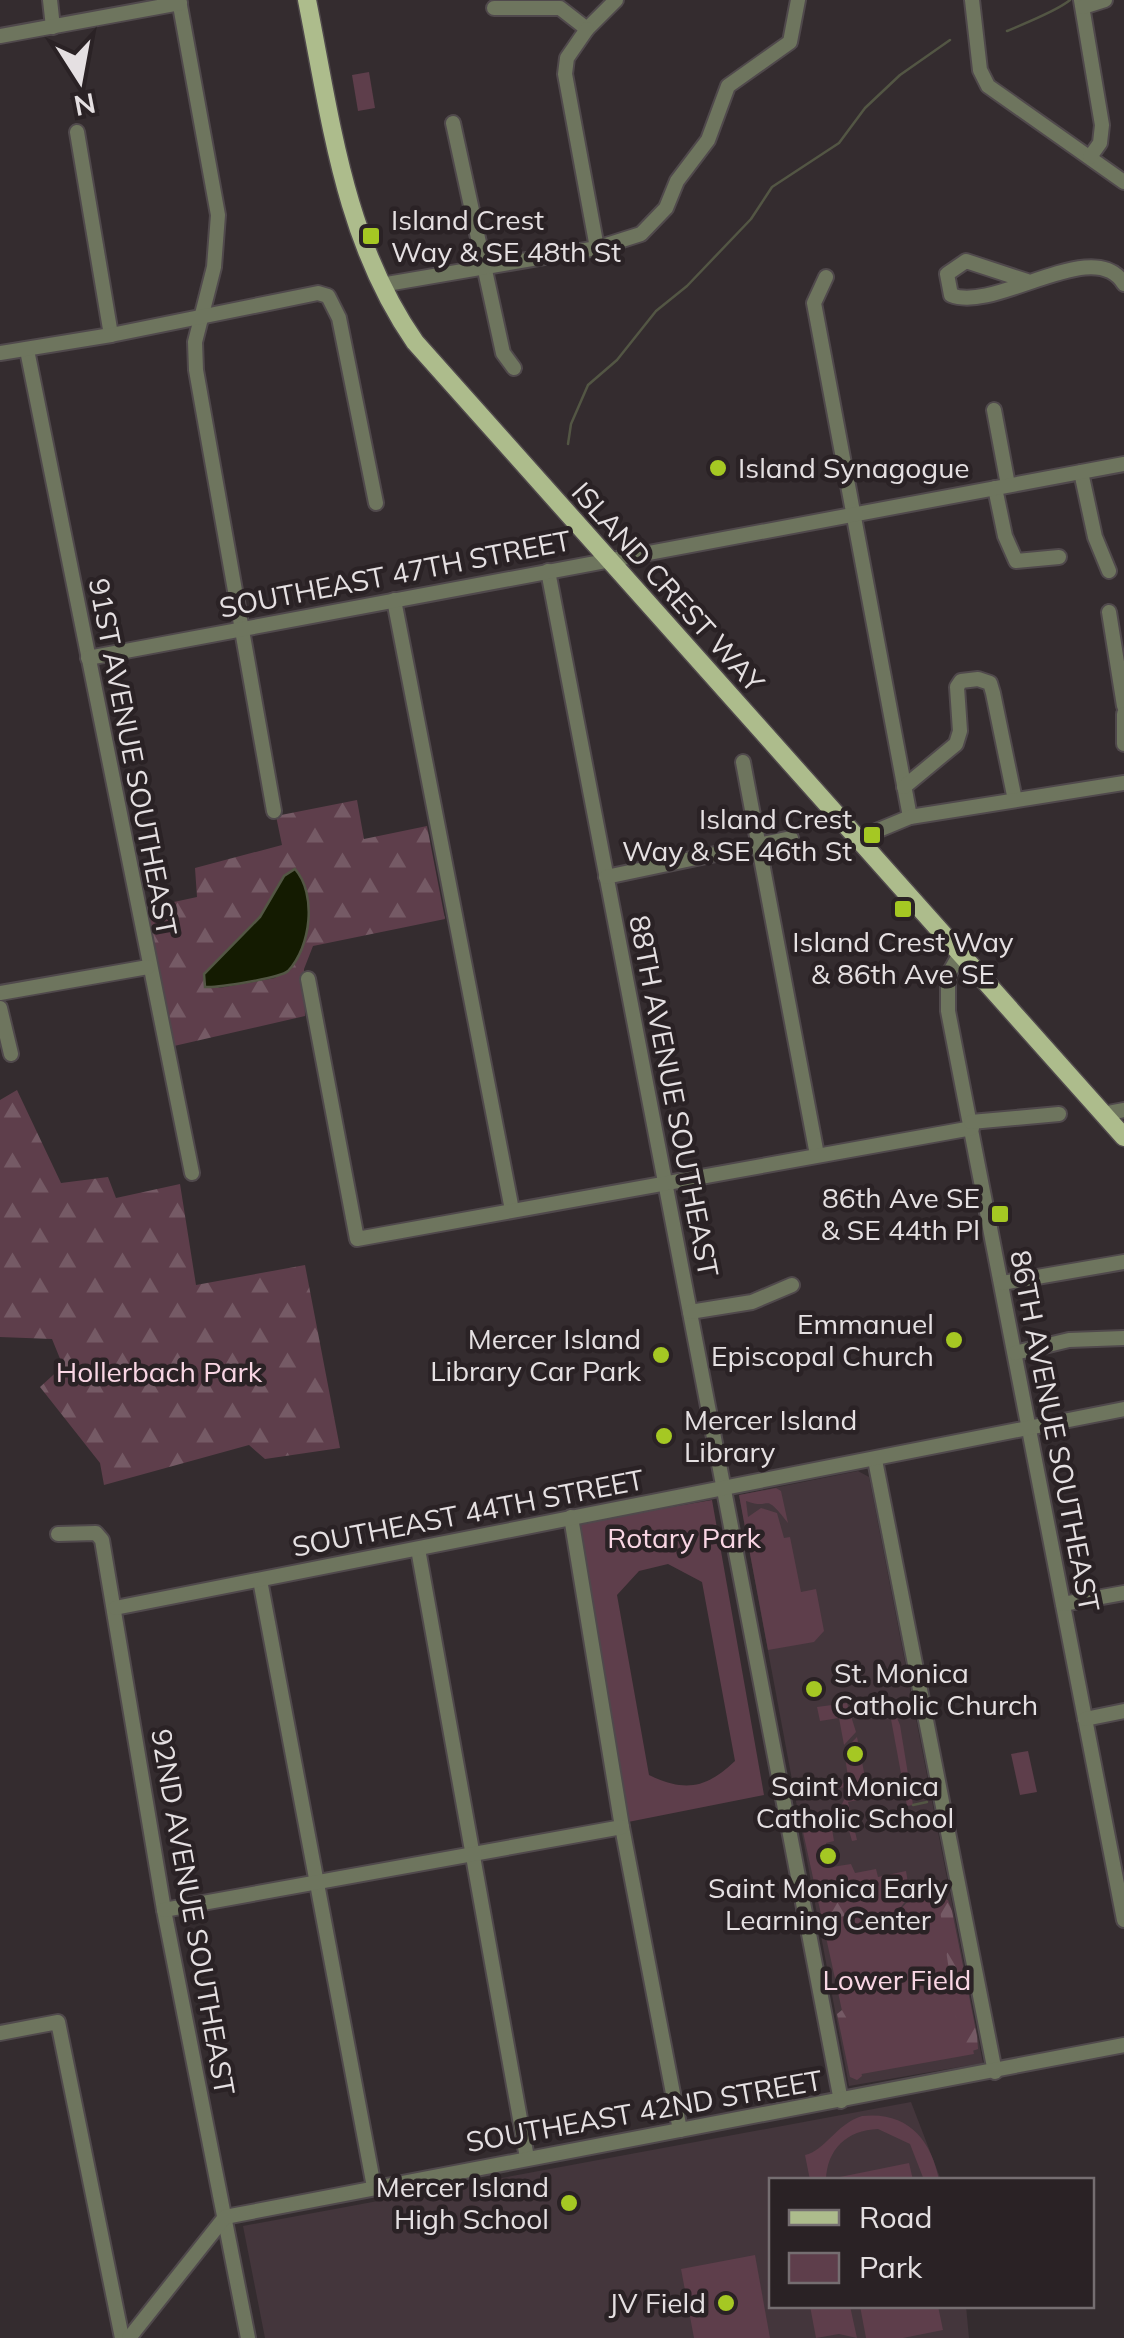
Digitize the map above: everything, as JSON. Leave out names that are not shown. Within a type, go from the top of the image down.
[{"type":"main road","name":"ISLAND CREST WAY","points":[[308,0],[346,196],[381,286],[433,366],[1124,1137]]},
{"type":"street","points":[[50,0],[53,26]]},
{"type":"street","points":[[597,248],[565,74],[568,58],[587,28],[616,0]]},
{"type":"street","points":[[381,286],[597,248],[641,234],[666,208],[677,181],[708,140],[728,86],[790,42],[796,0]]},
{"type":"street","points":[[972,0],[980,70],[988,86],[1124,182]]},
{"type":"street","points":[[1090,157],[1100,143],[1102,125],[1082,4],[1105,0]]},
{"type":"street","points":[[0,36],[180,2],[218,215],[214,266],[200,317],[196,370],[238,628],[274,811]]},
{"type":"street","points":[[494,8],[560,8],[587,28]]},
{"type":"street","points":[[453,122],[503,353],[514,368]]},
{"type":"street","points":[[77,132],[111,336]]},
{"type":"street","points":[[1027,280],[966,261],[947,274],[946,285],[950,296],[962,300],[1010,291],[1027,280],[1101,266],[1114,270],[1124,284]]},
{"type":"street","points":[[826,277],[814,302],[910,817]]},
{"type":"street","points":[[0,352],[111,336],[318,294],[328,296],[339,318],[376,503]]},
{"type":"street","name":"91ST AVENUE SOUTHEAST","points":[[28,350],[192,1173]]},
{"type":"street","points":[[994,410],[1005,536],[1016,561],[1059,557]]},
{"type":"street","name":"SOUTHEAST 47TH STREET","points":[[88,658],[1124,464]]},
{"type":"street","points":[[1081,472],[1095,538],[1109,572]]},
{"type":"street","name":"88TH AVENUE SOUTHEAST","points":[[548,571],[841,2101]]},
{"type":"street","points":[[394,600],[512,1210]]},
{"type":"street","points":[[1109,612],[1120,657],[1123,698]]},
{"type":"street","points":[[904,788],[956,744],[960,730],[957,687],[961,681],[978,679],[990,684],[993,693],[1016,800]]},
{"type":"street","points":[[1124,714],[1124,744]]},
{"type":"street","points":[[742,762],[817,1156]]},
{"type":"street","points":[[857,839],[910,817],[1124,783]]},
{"type":"street","points":[[606,877],[792,838]]},
{"type":"street","name":"86TH AVENUE SOUTHEAST","points":[[960,954],[948,974],[946,992],[1124,1920]]},
{"type":"street","points":[[0,993],[148,967]]},
{"type":"street","points":[[308,979],[357,1239],[972,1125],[1059,1114]]},
{"type":"street","points":[[0,1008],[11,1054]]},
{"type":"street","points":[[1103,1114],[1124,1110]]},
{"type":"street","points":[[1002,1283],[1124,1262]]},
{"type":"street","points":[[690,1312],[752,1302],[792,1285]]},
{"type":"street","points":[[1016,1353],[1069,1340],[1124,1338]]},
{"type":"street","name":"SOUTHEAST 44TH STREET","points":[[115,1608],[1124,1409]]},
{"type":"street","points":[[874,1460],[994,2072]]},
{"type":"street","points":[[571,1517],[622,1827],[680,2130]]},
{"type":"street","name":"92ND AVENUE SOUTHEAST","points":[[58,1534],[96,1533],[102,1540],[164,1910],[248,2338]]},
{"type":"street","points":[[418,1549],[527,2158]]},
{"type":"street","points":[[260,1580],[374,2187]]},
{"type":"street","points":[[1062,1604],[1124,1593]]},
{"type":"street","points":[[1085,1719],[1124,1711]]},
{"type":"street","points":[[164,1910],[622,1827]]},
{"type":"street","points":[[0,2034],[58,2022],[125,2338]]},
{"type":"street","name":"SOUTHEAST 42ND STREET","points":[[224,2217],[1124,2045]]},
{"type":"street","points":[[125,2338],[224,2217]]},
{"type":"street","points":[[192,2258],[214,2249],[228,2253],[233,2260]]},
{"type":"shaded area","points":[[295,869],[309,906],[306,935],[296,961],[288,971],[273,977],[205,987],[204,974],[260,917],[284,876]]},
{"type":"shaded area","name":"Saint Monica Catholic School","points":[[858,1471],[869,1477],[983,2063],[849,2086],[739,1495]]},
{"type":"shaded area","name":"Mercer Island High School","points":[[911,2102],[940,2178],[769,2178],[769,2308],[966,2308],[969,2338],[265,2338],[243,2226]]},
{"type":"green space","points":[[369,72],[375,108],[358,111],[352,75]]},
{"type":"green space","points":[[357,800],[364,839],[427,826],[445,919],[313,946],[304,969],[305,1016],[174,1046],[146,908],[197,897],[195,868],[282,845],[276,816]],"holes":[[[309,908],[299,952],[275,978],[219,988],[204,974],[260,917]]]},
{"type":"green space","name":"Hollerbach Park","points":[[17,1090],[61,1183],[108,1177],[116,1198],[180,1184],[196,1285],[305,1265],[340,1448],[265,1459],[249,1445],[104,1485],[100,1463],[40,1387],[63,1366],[52,1339],[0,1337],[0,1100]]},
{"type":"green space","points":[[776,1488],[781,1491],[788,1523],[767,1503],[746,1501],[748,1517],[761,1508],[777,1513],[784,1538],[790,1537],[801,1592],[816,1589],[824,1631],[814,1642],[768,1650],[739,1495]]},
{"type":"green space","name":"Rotary Park","points":[[712,1500],[764,1795],[628,1822],[578,1523]],"holes":[[[668,1564],[702,1582],[735,1761],[704,1782],[673,1784],[649,1775],[617,1595],[639,1571]]]},
{"type":"green space","points":[[886,1692],[900,1725],[913,1805],[907,1806]]},
{"type":"green space","points":[[847,1703],[856,1732],[844,1745],[839,1718],[820,1721],[817,1707]]},
{"type":"green space","points":[[857,1737],[869,1797],[866,1798],[848,1787],[839,1788],[848,1777],[844,1750]]},
{"type":"green space","points":[[1028,1751],[1037,1792],[1020,1795],[1011,1754]]},
{"type":"green space","name":"Lower Field","points":[[849,1790],[862,1799],[848,1802],[857,1840],[852,1841],[846,1820],[831,1823],[834,1841],[826,1843],[832,1867],[851,1864],[855,1873],[876,1869],[878,1877],[906,1871],[910,1895],[895,1915],[913,1896],[933,1892],[938,1897],[974,2054],[856,2075],[800,1818],[840,1808]]},
{"type":"green space","points":[[846,1873],[882,1888],[882,1905],[874,1910],[850,1904],[844,1916],[837,1918],[830,1912],[826,1898],[837,1895],[833,1875]]},
{"type":"green space","points":[[938,1897],[948,1900],[952,1911],[977,2036],[978,2049],[966,2053],[958,2030]]},
{"type":"green space","points":[[847,2012],[862,2076],[857,2080],[850,2077],[837,2014]]},
{"type":"green space","points":[[878,2116],[904,2123],[923,2140],[938,2178],[923,2178],[910,2144],[878,2129],[848,2137],[830,2159],[826,2178],[810,2178],[805,2155],[853,2120]]},
{"type":"green space","points":[[909,2163],[913,2178],[835,2178]]},
{"type":"green space","name":"JV Field","points":[[755,2255],[770,2338],[694,2338],[681,2269]]},
{"type":"green space","points":[[810,2308],[850,2308],[857,2338],[839,2334],[816,2338]]},
{"type":"green space","points":[[860,2308],[938,2308],[943,2330],[903,2338],[866,2338]]},
{"type":"waterway","points":[[1007,31],[1070,0]]},
{"type":"waterway","points":[[568,444],[571,424],[588,385],[617,360],[656,311],[687,286],[751,219],[772,187],[839,143],[865,108],[900,75],[950,40]]},
{"type":"waterway","points":[[913,1805],[927,1802]]},
{"type":"place","name":"Island Crest Way & SE 48th St","points":[[371,236]]},
{"type":"place","name":"Island Synagogue","points":[[718,468]]},
{"type":"place","name":"Island Crest Way & SE 46th St","points":[[872,835]]},
{"type":"place","name":"Island Crest Way & 86th Ave SE","points":[[903,909]]},
{"type":"place","name":"86th Ave SE & SE 44th Pl","points":[[1000,1214]]},
{"type":"place","name":"Emmanuel Episcopal Church","points":[[954,1340]]},
{"type":"place","name":"Mercer Island Library Car Park","points":[[661,1355]]},
{"type":"place","name":"Mercer Island Library","points":[[664,1436]]},
{"type":"place","name":"St. Monica Catholic Church","points":[[814,1689]]},
{"type":"place","name":"Saint Monica Catholic School","points":[[855,1754]]},
{"type":"place","name":"Saint Monica Early Learning Center","points":[[828,1856]]},
{"type":"place","name":"Mercer Island High School","points":[[569,2203]]},
{"type":"place","name":"JV Field","points":[[726,2303]]}]
